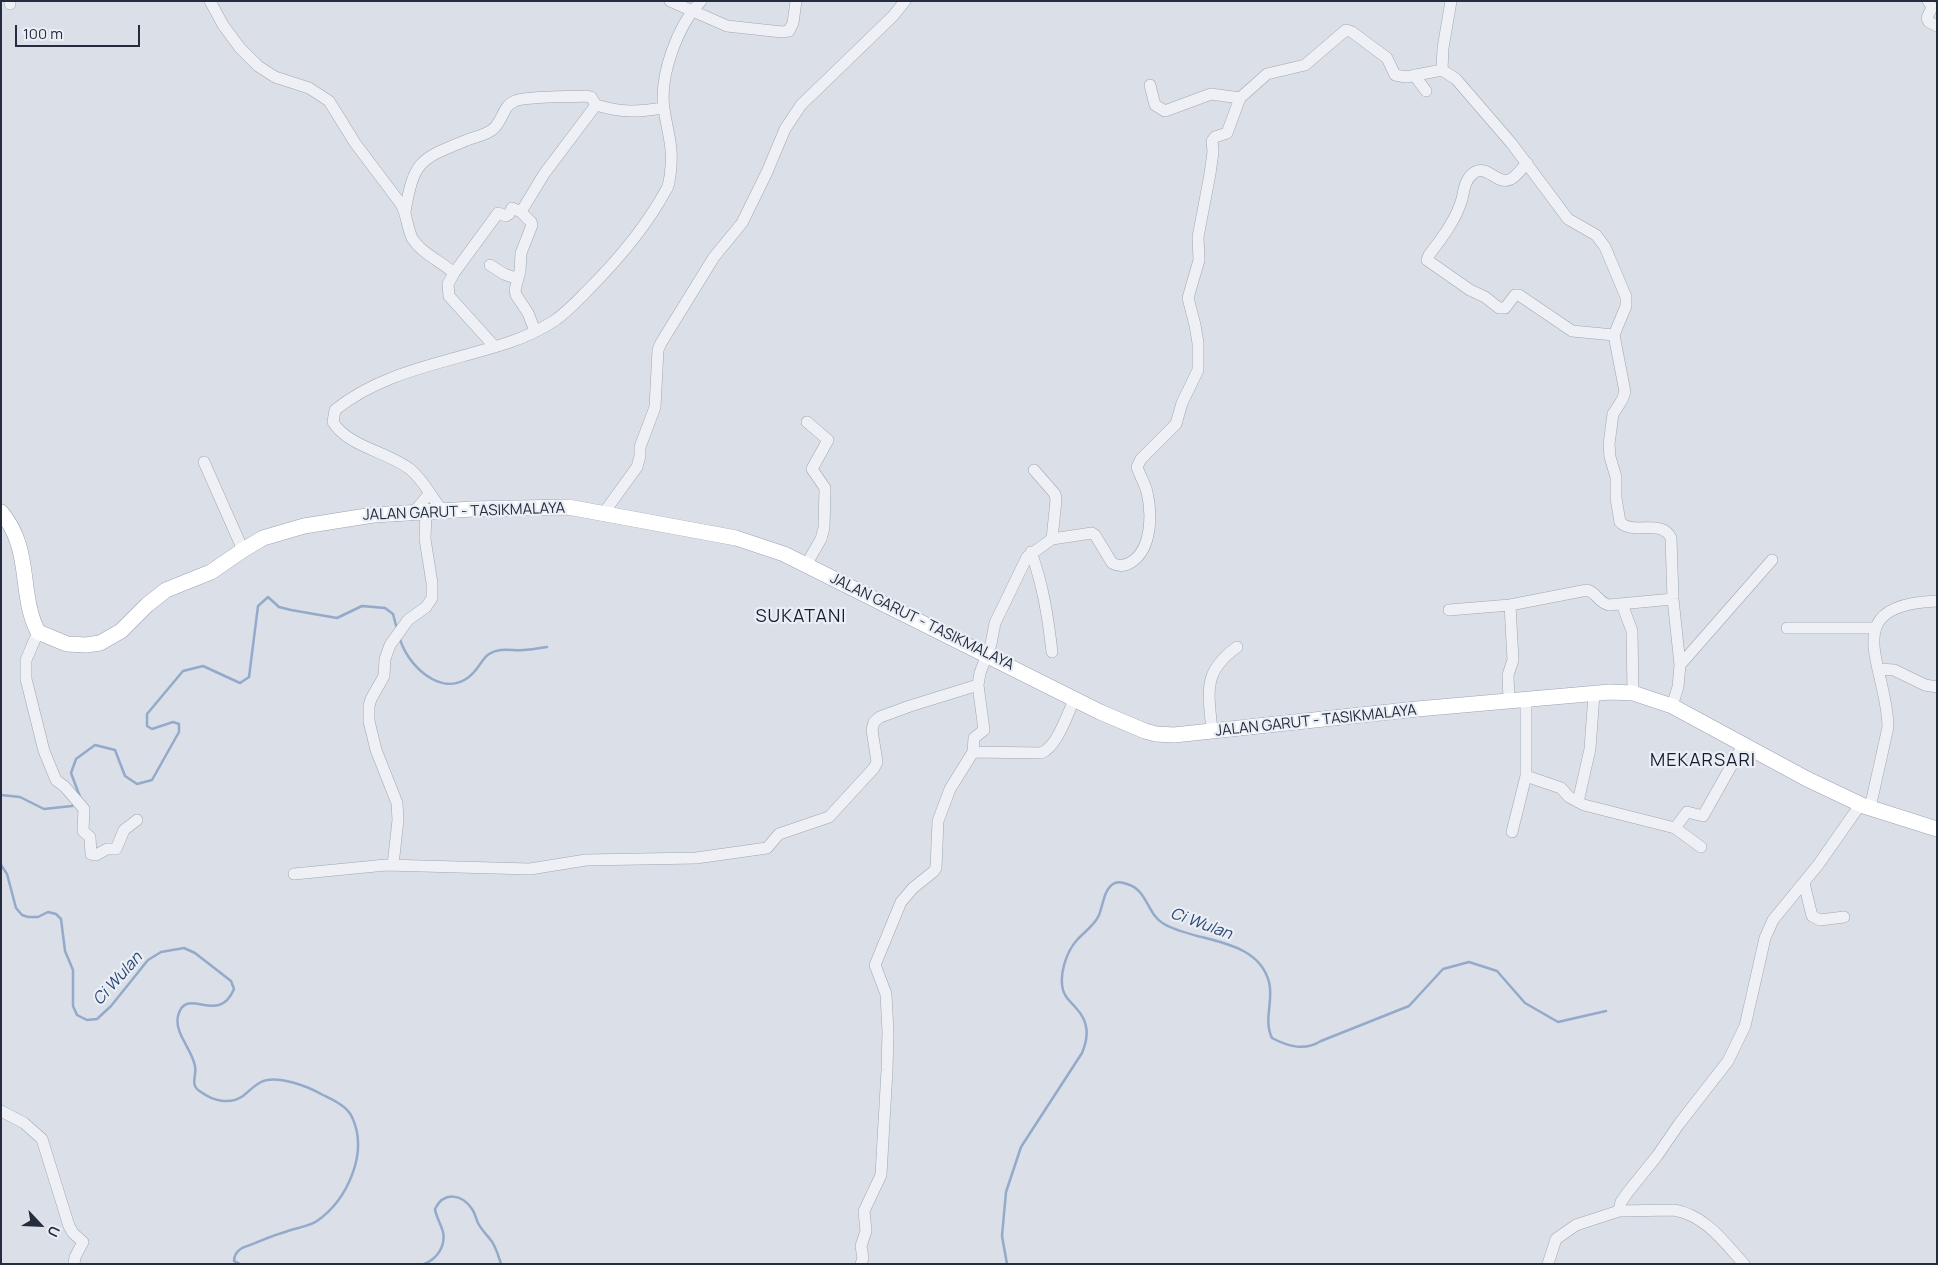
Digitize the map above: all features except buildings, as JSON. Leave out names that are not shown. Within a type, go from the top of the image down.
[{"type":"main road","name":"JALAN GARUT - TASIKMALAYA","points":[[38,632],[57,641],[76,646],[106,640],[121,631],[146,605],[166,590],[211,572],[243,550],[272,534],[304,526],[364,516],[442,510],[568,508],[736,538],[777,551],[986,654],[1074,700],[1124,724],[1156,734],[1174,735],[1212,732],[1509,701],[1594,694],[1633,693],[1672,706],[1743,745],[1865,807],[1937,829]]},
{"type":"main road","points":[[1,512],[16,537],[22,556],[29,609],[38,632]]},
{"type":"street","points":[[210,1],[223,25],[240,48],[258,66],[275,76],[308,88],[329,101],[355,142],[405,212],[412,237],[419,247],[454,273]]},
{"type":"street","points":[[670,1],[727,26],[782,32],[789,31],[793,23],[796,1]]},
{"type":"street","points":[[442,510],[411,470],[343,435],[333,422],[335,410],[359,392],[418,369],[494,346],[535,331],[555,320],[605,273],[638,233],[668,188],[672,157],[670,132],[664,108],[664,95],[668,62],[692,10],[702,1]]},
{"type":"street","points":[[603,514],[637,468],[640,447],[654,407],[658,350],[661,343],[714,257],[742,223],[767,172],[785,129],[801,104],[893,16],[905,1]]},
{"type":"street","points":[[1442,70],[1443,48],[1451,1]]},
{"type":"street","points":[[1928,1],[1932,7],[1926,18],[1937,26]]},
{"type":"street","points":[[861,1264],[863,1258],[861,1246],[866,1229],[864,1211],[880,1175],[887,1070],[886,994],[876,964],[901,902],[935,870],[938,821],[950,788],[973,752],[974,738],[982,732],[984,727],[978,685],[980,673],[991,644],[995,623],[1027,556],[1052,539],[1094,533],[1112,563],[1121,566],[1132,562],[1146,544],[1149,535],[1148,496],[1137,467],[1176,424],[1184,399],[1198,370],[1198,343],[1188,298],[1199,260],[1198,237],[1210,174],[1213,152],[1212,141],[1215,137],[1227,133],[1240,98],[1267,74],[1305,65],[1346,30],[1352,32],[1387,58],[1395,76],[1402,77],[1442,70],[1456,79],[1527,163],[1568,219],[1596,235],[1605,247],[1627,301],[1614,335],[1625,392],[1613,414],[1608,451],[1616,477],[1616,503],[1620,522],[1628,527],[1661,528],[1671,538],[1673,599],[1680,665],[1678,687],[1672,706]]},
{"type":"street","points":[[1414,75],[1426,91]]},
{"type":"street","points":[[1150,85],[1154,105],[1165,112],[1211,94],[1240,98]]},
{"type":"street","points":[[405,212],[410,183],[420,164],[440,151],[491,131],[500,121],[505,109],[516,100],[584,96],[591,97],[596,105],[617,111],[628,112],[664,108]]},
{"type":"street","points":[[520,212],[549,166],[596,105]]},
{"type":"street","points":[[1527,163],[1511,179],[1507,180],[1498,178],[1486,171],[1475,172],[1464,187],[1462,200],[1452,221],[1427,260],[1499,308],[1505,308],[1515,295],[1519,295],[1572,331],[1614,335]]},
{"type":"street","points":[[494,346],[449,296],[448,284],[497,213],[506,216],[512,208],[520,212],[532,224],[521,253],[516,295],[528,313],[535,331]]},
{"type":"street","points":[[490,266],[518,280]]},
{"type":"street","points":[[806,565],[823,534],[826,492],[812,469],[828,440],[807,422]]},
{"type":"street","points":[[204,462],[243,550]]},
{"type":"street","points":[[1034,470],[1055,494],[1052,539]]},
{"type":"street","points":[[393,865],[398,820],[397,803],[376,750],[369,714],[371,699],[384,676],[387,651],[408,620],[426,607],[432,598],[432,583],[420,512],[430,494]]},
{"type":"street","points":[[1031,552],[1044,594],[1052,652]]},
{"type":"street","points":[[1680,665],[1772,560]]},
{"type":"street","points":[[1449,610],[1510,605],[1587,590],[1594,593],[1600,602],[1604,603],[1622,604],[1673,599]]},
{"type":"street","points":[[1619,1211],[1621,1202],[1628,1192],[1728,1061],[1745,1026],[1768,932],[1776,915],[1804,883],[1848,825],[1865,807],[1888,727],[1888,714],[1873,647],[1876,628],[1885,613],[1896,606],[1908,603],[1937,601]]},
{"type":"street","points":[[1622,604],[1632,631],[1633,693]]},
{"type":"street","points":[[1509,701],[1508,675],[1513,660],[1510,605]]},
{"type":"street","points":[[1787,628],[1876,628]]},
{"type":"street","points":[[38,632],[26,660],[28,690],[49,767],[56,780],[85,811],[83,831],[90,837],[93,855],[107,849],[116,848],[124,830],[137,820]]},
{"type":"street","points":[[1212,732],[1210,678],[1221,660],[1237,647]]},
{"type":"street","points":[[1878,669],[1894,670],[1925,685],[1937,687]]},
{"type":"street","points":[[294,874],[393,865],[530,869],[586,860],[696,858],[767,848],[779,834],[830,817],[874,768],[877,762],[872,730],[874,722],[880,717],[978,685]]},
{"type":"street","points":[[1578,802],[1590,749],[1594,694]]},
{"type":"street","points":[[973,752],[1041,753],[1047,750],[1056,738],[1074,700]]},
{"type":"street","points":[[1512,832],[1526,776],[1526,700]]},
{"type":"street","points":[[1675,828],[1687,812],[1703,816],[1743,745]]},
{"type":"street","points":[[1526,776],[1561,788],[1569,797],[1578,802],[1675,828],[1701,847]]},
{"type":"street","points":[[1804,883],[1812,916],[1820,920],[1844,916]]},
{"type":"street","points":[[1,1111],[24,1123],[42,1139],[69,1226],[83,1242],[75,1256],[74,1264]]},
{"type":"street","points":[[1548,1264],[1554,1244],[1562,1234],[1576,1225],[1619,1211],[1674,1210],[1690,1214],[1704,1223],[1744,1264]]},
{"type":"waterway","points":[[80,797],[71,773],[76,759],[95,745],[115,750],[125,776],[137,784],[152,780],[179,732],[179,724],[173,722],[152,729],[147,726],[147,714],[183,671],[203,666],[240,683],[249,677],[258,606],[268,597],[279,607],[337,618],[362,606],[385,608],[393,614],[397,629]]},
{"type":"waterway","points":[[400,639],[409,658],[417,667],[426,675],[445,683],[456,683],[466,679],[474,673],[486,656],[493,652],[547,647]]},
{"type":"waterway","points":[[1,795],[20,797],[44,809],[72,806],[75,803]]},
{"type":"waterway","name":"Ci Wulan","points":[[1,865],[7,874],[16,908],[22,915],[38,917],[48,912],[56,914],[61,919],[65,951],[73,970],[73,1006],[77,1015],[87,1020],[97,1019],[111,1006],[148,960],[161,952],[184,948],[195,953],[231,981],[234,989],[227,1000],[220,1005],[188,1004],[182,1007],[178,1016],[177,1022],[181,1035],[191,1053],[195,1066],[194,1084],[197,1089],[211,1098],[227,1101],[238,1099],[261,1082],[284,1080],[317,1092],[339,1104],[350,1113],[357,1131],[356,1160],[352,1175],[338,1201],[328,1212],[313,1223],[274,1235],[242,1248],[236,1253],[234,1259],[234,1261],[240,1264]]},
{"type":"waterway","name":"Ci Wulan","points":[[1007,1264],[1002,1236],[1006,1192],[1021,1147],[1082,1053],[1086,1041],[1087,1029],[1083,1019],[1063,990],[1064,964],[1073,945],[1097,919],[1106,894],[1115,883],[1121,882],[1134,887],[1158,920],[1164,924],[1177,930],[1224,943],[1252,957],[1262,967],[1269,982],[1268,1024],[1272,1038],[1291,1046],[1303,1047],[1315,1044],[1409,1006],[1443,969],[1469,962],[1497,971],[1525,1003],[1558,1022],[1606,1011]]},
{"type":"waterway","name":"Ci Wulan","points":[[424,1264],[433,1259],[442,1247],[444,1237],[435,1209],[443,1199],[448,1197],[463,1200],[472,1209],[479,1225],[494,1245],[501,1264]]},
{"type":"district","name":"SUKATANI","points":[[801,617]]},
{"type":"district","name":"MEKARSARI","points":[[1703,761]]}]
